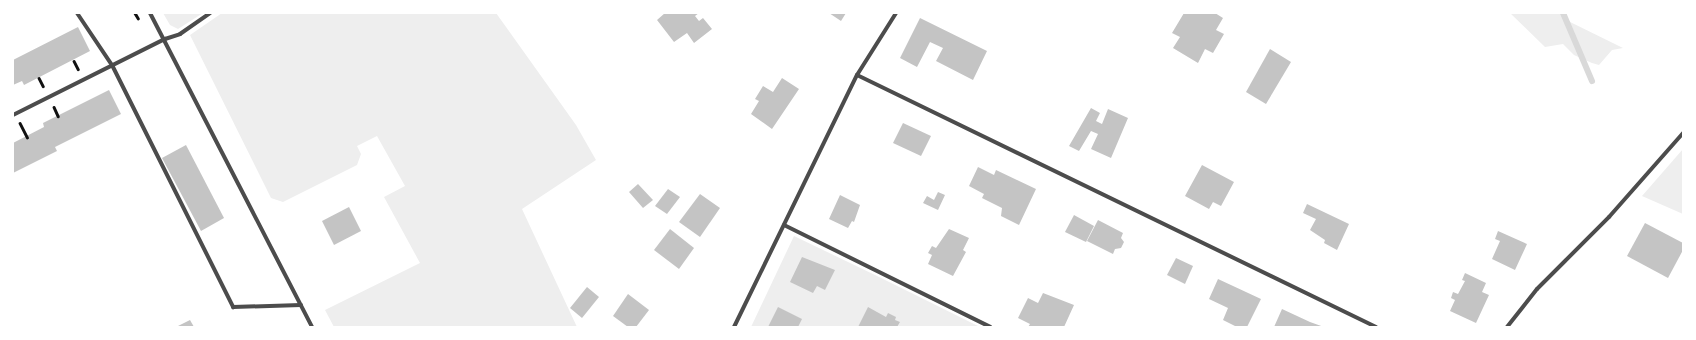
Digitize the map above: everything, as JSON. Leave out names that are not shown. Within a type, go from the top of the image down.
[{"type":"street","points":[[77,13],[112,65],[233,307],[301,305]]},
{"type":"street","points":[[150,13],[165,39],[312,327]]},
{"type":"street","points":[[13,115],[165,39],[180,34],[210,13]]},
{"type":"street","points":[[734,327],[857,75],[896,13]]},
{"type":"street","points":[[857,75],[1376,327]]},
{"type":"street","points":[[1507,327],[1537,289],[1609,217],[1683,133]]},
{"type":"street","points":[[784,225],[990,327]]},
{"type":"shaded area","points":[[163,13],[203,13],[178,29],[170,25]]},
{"type":"shaded area","points":[[222,13],[496,13],[576,125],[596,160],[522,209],[577,327],[334,327],[325,310],[420,263],[384,197],[405,186],[377,136],[357,146],[361,154],[357,165],[283,202],[271,198],[190,35]]},
{"type":"shaded area","points":[[1510,13],[1568,13],[1564,19],[1623,48],[1612,50],[1599,65],[1592,63],[1574,55],[1563,44],[1545,47]]},
{"type":"shaded area","points":[[1683,149],[1683,214],[1642,196]]},
{"type":"shaded area","points":[[794,236],[875,275],[980,327],[751,327]]},
{"type":"building","points":[[665,13],[699,13],[695,16],[699,21],[703,18],[712,29],[694,43],[687,33],[674,42],[657,20]]},
{"type":"building","points":[[829,13],[846,13],[841,21]]},
{"type":"building","points":[[1184,13],[1215,13],[1223,18],[1216,30],[1224,34],[1213,53],[1205,49],[1198,63],[1173,48],[1180,37],[1172,33]]},
{"type":"building","points":[[920,18],[987,51],[973,80],[936,61],[943,48],[930,42],[917,67],[900,58]]},
{"type":"building","points":[[78,27],[90,51],[24,85],[22,81],[13,85],[13,60]]},
{"type":"building","points":[[1270,49],[1291,62],[1266,104],[1246,92]]},
{"type":"building","points":[[782,78],[799,89],[772,129],[751,114],[759,101],[755,99],[763,86],[773,92]]},
{"type":"building","points":[[109,90],[121,114],[55,147],[57,151],[13,173],[13,143],[44,127],[43,123]]},
{"type":"building","points":[[1091,108],[1100,113],[1096,121],[1102,124],[1108,109],[1128,118],[1111,158],[1091,149],[1098,134],[1091,131],[1079,151],[1069,146]]},
{"type":"building","points":[[903,123],[931,136],[921,156],[893,143]]},
{"type":"building","points":[[186,145],[224,218],[201,231],[162,158]]},
{"type":"building","points":[[1202,165],[1234,182],[1221,206],[1213,202],[1209,209],[1185,196]]},
{"type":"building","points":[[978,167],[994,175],[996,170],[1036,189],[1019,225],[1001,216],[1002,208],[982,198],[984,194],[969,186]]},
{"type":"building","points":[[638,184],[653,200],[643,208],[629,192]]},
{"type":"building","points":[[668,189],[680,197],[667,214],[655,206]]},
{"type":"building","points":[[938,192],[945,195],[938,210],[923,203],[927,196],[934,200]]},
{"type":"building","points":[[700,194],[720,208],[700,237],[679,222]]},
{"type":"building","points":[[840,195],[860,205],[854,222],[852,221],[848,228],[829,219]]},
{"type":"building","points":[[1307,204],[1349,224],[1337,250],[1324,243],[1325,240],[1310,230],[1316,219],[1303,213]]},
{"type":"building","points":[[349,207],[361,231],[334,245],[322,221]]},
{"type":"building","points":[[1074,215],[1094,226],[1086,242],[1065,232]]},
{"type":"building","points":[[1098,220],[1123,233],[1121,238],[1124,242],[1121,248],[1115,249],[1113,254],[1087,241]]},
{"type":"building","points":[[1645,223],[1683,243],[1683,250],[1668,278],[1627,256]]},
{"type":"building","points":[[670,229],[694,248],[679,269],[654,250]]},
{"type":"building","points":[[949,229],[969,238],[963,250],[966,252],[953,276],[928,264],[932,255],[928,253],[932,246],[936,248]]},
{"type":"building","points":[[1498,231],[1527,244],[1515,270],[1492,259],[1500,241],[1495,239]]},
{"type":"building","points":[[802,257],[835,270],[825,290],[817,286],[813,293],[790,282]]},
{"type":"building","points":[[1176,258],[1193,266],[1185,284],[1167,275]]},
{"type":"building","points":[[1465,273],[1486,283],[1482,292],[1489,295],[1476,323],[1450,311],[1455,300],[1451,298],[1453,292],[1458,294],[1465,281],[1462,280]]},
{"type":"building","points":[[1218,279],[1261,299],[1247,327],[1237,327],[1223,320],[1228,308],[1209,299]]},
{"type":"building","points":[[587,287],[599,297],[582,318],[570,308]]},
{"type":"building","points":[[1043,293],[1074,305],[1064,327],[1028,327],[1030,324],[1018,318],[1028,298],[1038,303]]},
{"type":"building","points":[[628,294],[649,310],[636,327],[628,327],[613,316]]},
{"type":"building","points":[[778,307],[802,319],[798,327],[768,327]]},
{"type":"building","points":[[868,307],[886,317],[888,313],[896,317],[895,320],[900,322],[897,327],[858,327]]},
{"type":"building","points":[[1282,309],[1310,322],[1324,327],[1274,327]]},
{"type":"building","points":[[190,320],[194,327],[176,327]]},
{"type":"waterway","points":[[1563,13],[1592,81]]}]
